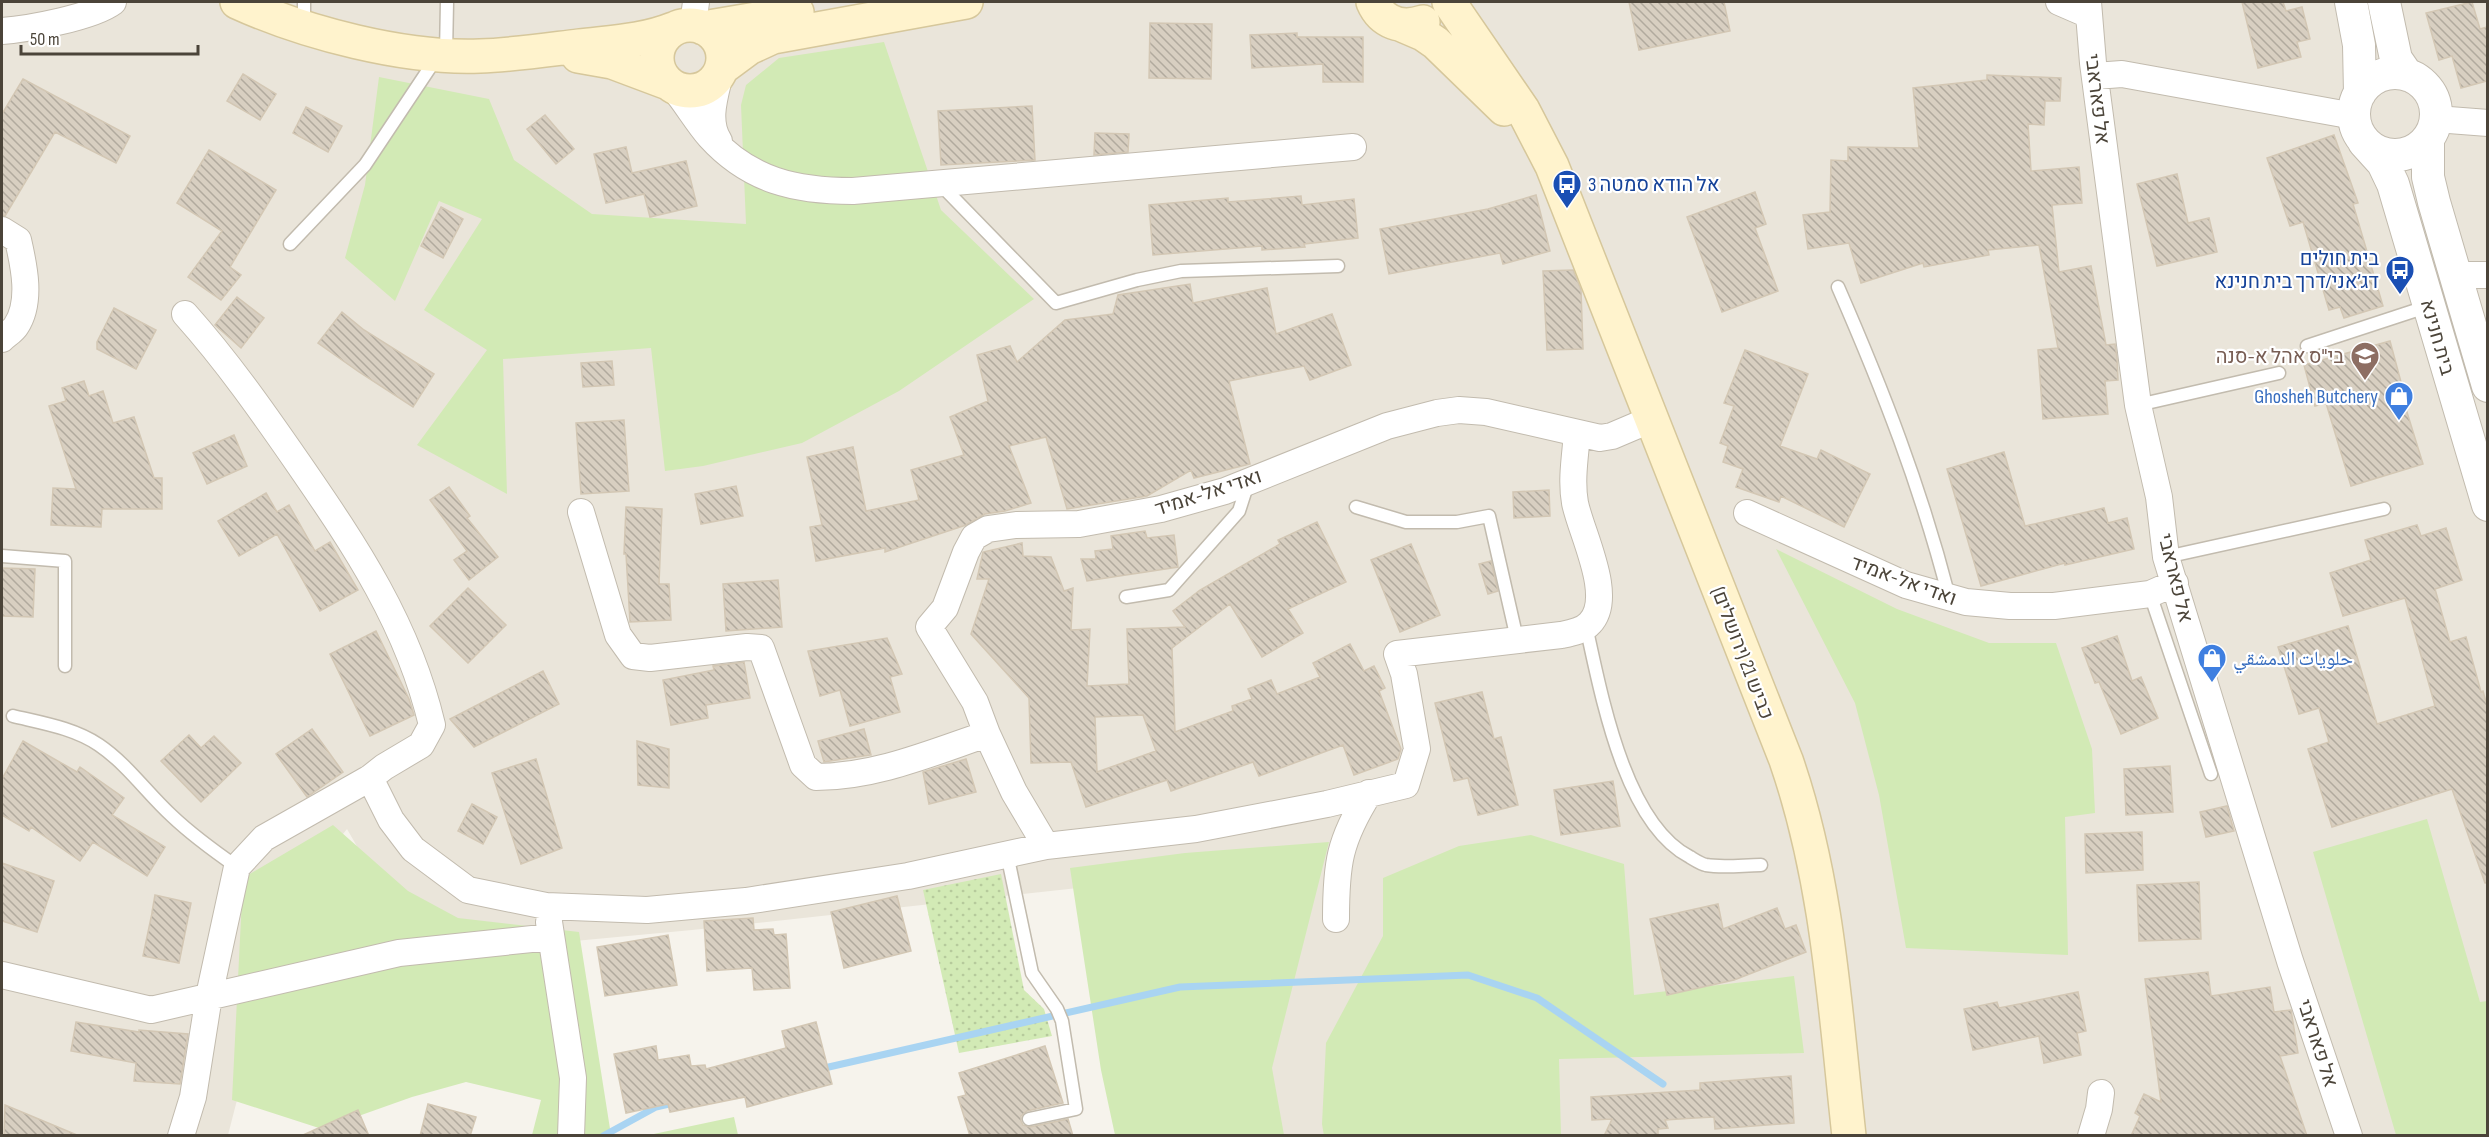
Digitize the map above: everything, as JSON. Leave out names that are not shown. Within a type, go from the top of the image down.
[{"type":"main road","points":[[237,2],[304,14],[366,43],[442,55],[481,56],[528,53],[651,38],[691,21],[852,2]]},
{"type":"main road","points":[[528,53],[597,58],[631,68],[681,90],[697,91],[711,85],[721,71],[749,48],[773,37],[966,2]]},
{"type":"main road","points":[[1379,10],[1411,26],[1426,21],[1436,13],[1442,2]]},
{"type":"main road","name":"כביש 21 (ירושלים)","points":[[1449,2],[1523,110],[1562,189],[1793,781],[1823,900],[1849,1136]]},
{"type":"main road","name":"כביש 21 (ירושלים)","points":[[1379,10],[1436,43],[1487,90],[1531,143],[1562,189]]},
{"type":"main road","points":[[691,21],[712,32],[721,44],[724,61],[721,71]]},
{"type":"main road","points":[[670,84],[659,71],[657,58],[660,44],[691,21]]},
{"type":"street","points":[[2,31],[80,16],[113,2]]},
{"type":"street","points":[[2059,2],[2089,8]]},
{"type":"street","points":[[2351,2],[2359,45],[2359,117],[2376,151],[2397,155],[2417,149],[2432,129],[2435,105],[2430,92],[2420,81],[2407,75],[2382,75],[2369,82],[2359,117]]},
{"type":"street","points":[[2384,2],[2396,58],[2407,75]]},
{"type":"street","name":"אל פאראבי","points":[[2089,8],[2094,76],[2138,405],[2159,497],[2166,557],[2290,961],[2349,1136]]},
{"type":"street","points":[[721,71],[712,119],[717,138],[731,156]]},
{"type":"street","points":[[2094,76],[2122,74],[2359,117]]},
{"type":"street","points":[[670,84],[711,138],[731,156],[771,180],[801,188],[853,190],[1353,147]]},
{"type":"street","name":"בית חנינא","points":[[2359,117],[2393,184],[2487,505]]},
{"type":"street","points":[[2432,129],[2487,123]]},
{"type":"street","name":"בית חנינא","points":[[2432,129],[2428,177],[2487,386]]},
{"type":"street","points":[[2,230],[18,240],[23,264],[25,301],[16,326],[2,339]]},
{"type":"street","points":[[2455,274],[2487,274]]},
{"type":"street","points":[[181,1136],[193,1097],[209,996],[237,867],[264,838],[370,778],[421,745],[432,725],[423,686],[388,604],[340,523],[223,357],[185,314]]},
{"type":"street","name":"ואדי אל-אמיד","points":[[987,734],[975,702],[929,627],[945,608],[974,537],[988,529],[1017,525],[1079,524],[1161,509],[1248,482],[1387,426],[1437,413],[1460,410],[1486,412],[1600,438],[1612,436],[1652,419]]},
{"type":"street","points":[[370,778],[391,820],[413,849],[468,890],[546,906],[647,910],[746,901],[908,876],[1046,846],[1196,830],[1406,786],[1417,748],[1404,674],[1397,654],[1561,635],[1578,631],[1586,626],[1597,612],[1600,596],[1597,575],[1574,501],[1573,476],[1577,434]]},
{"type":"street","points":[[581,512],[618,635],[633,656],[650,658],[747,647],[761,648],[803,765],[816,777],[839,777],[896,765],[987,734],[1014,792],[1046,846]]},
{"type":"street","name":"ואדי אל-אמיד","points":[[1747,513],[1906,585],[1966,602],[2010,606],[2054,606],[2150,594],[2175,583]]},
{"type":"street","points":[[1336,919],[1336,885],[1340,851],[1354,817],[1369,793]]},
{"type":"street","points":[[546,906],[573,1078],[571,1136]]},
{"type":"street","points":[[2,975],[151,1010],[399,953],[551,937]]},
{"type":"street","points":[[2091,1136],[2101,1093]]},
{"type":"lane","points":[[290,243],[365,165],[442,55],[447,2]]},
{"type":"lane","points":[[939,183],[1056,303],[1137,280],[1181,271],[1338,266]]},
{"type":"lane","points":[[1838,287],[1876,375],[1912,468],[1934,536],[1949,597]]},
{"type":"lane","points":[[2307,346],[2429,306]]},
{"type":"lane","points":[[2138,405],[2279,373]]},
{"type":"lane","points":[[1126,597],[1169,590],[1239,511],[1248,482]]},
{"type":"lane","points":[[1356,507],[1406,522],[1457,522],[1489,516],[1517,639]]},
{"type":"lane","points":[[2166,557],[2384,509]]},
{"type":"lane","points":[[2,556],[64,561],[64,666]]},
{"type":"lane","points":[[2150,594],[2211,774]]},
{"type":"lane","points":[[1586,626],[1608,721],[1635,794],[1656,828],[1678,851],[1705,865],[1761,865]]},
{"type":"lane","points":[[13,716],[61,727],[99,745],[146,786],[171,815],[207,846],[237,867]]},
{"type":"lane","points":[[1007,854],[1032,973],[1057,1009],[1062,1021],[1076,1109],[1029,1119]]},
{"type":"shaded area","points":[[2,2],[2487,2],[2487,1135],[1196,1135],[1087,887],[692,930],[468,951],[397,916],[347,829],[288,902],[228,1135],[2,1136]]},
{"type":"green space","points":[[884,42],[941,210],[1034,299],[899,391],[802,443],[703,466],[665,471],[651,348],[503,359],[507,494],[417,445],[487,350],[424,310],[482,219],[439,201],[395,301],[345,258],[365,185],[379,77],[489,99],[514,160],[592,214],[746,224],[741,105],[746,85],[779,58]]},
{"type":"green space","points":[[1776,549],[1897,609],[1989,643],[2056,643],[2092,749],[2095,813],[2065,817],[2068,955],[1906,948],[1879,795],[1855,703]]},
{"type":"green space","points":[[2427,819],[2480,1002],[2487,1001],[2487,1135],[2396,1135],[2313,852]]},
{"type":"green space","points":[[333,825],[408,891],[458,918],[579,932],[611,1135],[532,1135],[541,1100],[466,1082],[412,1097],[322,1129],[232,1100],[243,878]]},
{"type":"green space","points":[[1531,835],[1624,864],[1634,995],[1794,976],[1804,1053],[1559,1059],[1561,1135],[1324,1136],[1322,1124],[1326,1043],[1383,936],[1383,878],[1459,846]]},
{"type":"green space","points":[[1329,842],[1272,1068],[1284,1135],[1115,1135],[1101,1070],[1070,868],[1185,853]]},
{"type":"green space","points":[[1001,874],[1024,990],[1044,1009],[1052,1036],[959,1053],[923,890]]},
{"type":"green space","points":[[734,1117],[738,1135],[649,1135]]},
{"type":"building","points":[[1629,2],[1724,2],[1730,31],[1639,50]]},
{"type":"building","points":[[2242,2],[2283,2],[2286,11],[2302,7],[2310,39],[2297,42],[2301,57],[2258,68]]},
{"type":"building","points":[[2472,2],[2480,29],[2487,27],[2487,81],[2461,88],[2452,56],[2439,60],[2426,13]]},
{"type":"building","points":[[1150,23],[1212,24],[1211,79],[1149,78]]},
{"type":"building","points":[[1297,33],[1297,37],[1363,37],[1363,82],[1323,82],[1323,64],[1252,68],[1250,35]]},
{"type":"building","points":[[243,74],[276,94],[260,120],[227,101]]},
{"type":"building","points":[[1987,75],[2061,78],[2060,101],[2045,101],[2044,125],[2028,124],[2031,171],[2079,167],[2082,203],[2052,205],[2059,272],[2091,266],[2106,345],[2115,344],[2117,358],[2118,380],[2105,381],[2108,414],[2043,419],[2038,350],[2058,348],[2039,245],[1988,250],[1989,255],[1924,267],[1923,263],[1861,283],[1849,243],[1808,249],[1803,215],[1830,212],[1831,160],[1848,161],[1848,147],[1919,148],[1913,88],[1987,80]]},
{"type":"building","points":[[23,79],[130,136],[116,163],[55,132],[5,216],[2,215],[2,114]]},
{"type":"building","points":[[1032,106],[1035,160],[941,165],[938,111]]},
{"type":"building","points":[[306,107],[342,126],[328,152],[293,133]]},
{"type":"building","points":[[545,115],[574,149],[556,164],[527,129]]},
{"type":"building","points":[[1095,133],[1129,134],[1128,152],[1094,155]]},
{"type":"building","points":[[2334,135],[2358,203],[2353,204],[2383,306],[2344,318],[2340,307],[2329,310],[2303,222],[2290,226],[2267,158]]},
{"type":"building","points":[[626,147],[632,173],[686,161],[697,206],[650,217],[644,194],[606,203],[594,154]]},
{"type":"building","points":[[209,150],[276,190],[230,267],[241,275],[221,300],[188,277],[222,231],[177,203]]},
{"type":"building","points":[[2177,174],[2188,223],[2209,218],[2217,252],[2157,266],[2137,184]]},
{"type":"building","points":[[1755,192],[1766,224],[1755,228],[1778,291],[1722,312],[1687,217]]},
{"type":"building","points":[[1536,195],[1550,251],[1503,264],[1500,253],[1389,274],[1380,229],[1488,209]]},
{"type":"building","points":[[1301,196],[1302,205],[1354,199],[1358,238],[1304,244],[1305,247],[1262,250],[1262,246],[1153,255],[1149,205],[1228,198],[1228,202]]},
{"type":"building","points":[[441,207],[463,219],[443,258],[421,246]]},
{"type":"building","points":[[1573,270],[1581,290],[1583,349],[1547,350],[1543,271]]},
{"type":"building","points":[[1190,284],[1193,303],[1267,288],[1276,334],[1332,314],[1351,365],[1310,380],[1304,366],[1229,381],[1250,464],[1194,478],[1191,470],[1147,496],[1067,509],[1046,437],[1009,446],[1031,503],[985,514],[966,525],[885,552],[885,548],[816,561],[810,527],[822,525],[807,457],[853,447],[866,511],[919,500],[911,470],[964,455],[950,417],[988,401],[977,355],[1010,346],[1017,362],[1065,320],[1113,314],[1118,295]]},
{"type":"building","points":[[237,297],[264,318],[241,348],[215,325]]},
{"type":"building","points":[[114,308],[156,330],[136,369],[97,349],[97,342]]},
{"type":"building","points":[[342,312],[364,330],[434,374],[413,407],[318,343]]},
{"type":"building","points":[[2390,341],[2401,382],[2398,383],[2423,464],[2351,486],[2326,403],[2315,406],[2304,365]]},
{"type":"building","points":[[1745,350],[1808,374],[1780,446],[1817,459],[1821,450],[1870,474],[1844,527],[1781,496],[1779,502],[1736,487],[1743,469],[1723,462],[1728,446],[1720,443],[1734,406],[1724,403]]},
{"type":"building","points":[[612,361],[614,385],[583,387],[581,363]]},
{"type":"building","points":[[84,381],[89,396],[103,391],[113,423],[134,417],[154,478],[162,478],[162,509],[102,509],[101,527],[51,525],[53,488],[76,489],[49,406],[66,401],[62,388]]},
{"type":"building","points":[[624,420],[629,491],[581,494],[576,423]]},
{"type":"building","points":[[234,435],[247,466],[207,484],[193,453]]},
{"type":"building","points":[[2004,452],[2025,526],[2104,508],[2108,523],[2127,518],[2134,549],[2065,565],[2065,563],[1981,586],[1947,469]]},
{"type":"building","points":[[736,486],[743,516],[701,524],[695,494]]},
{"type":"building","points":[[449,487],[470,516],[467,518],[498,557],[469,580],[454,560],[467,551],[430,500]]},
{"type":"building","points":[[1549,490],[1550,516],[1514,518],[1513,492]]},
{"type":"building","points":[[266,493],[277,512],[289,505],[315,551],[330,542],[358,590],[320,611],[277,534],[239,556],[218,521]]},
{"type":"building","points":[[626,507],[662,509],[659,584],[669,584],[671,620],[630,622],[626,554],[624,554]]},
{"type":"building","points":[[1317,522],[1346,582],[1288,609],[1303,633],[1262,657],[1230,604],[1172,648],[1175,732],[1233,711],[1232,706],[1252,699],[1248,689],[1271,680],[1277,694],[1320,677],[1313,663],[1350,644],[1364,671],[1374,666],[1385,688],[1379,691],[1401,749],[1398,759],[1354,775],[1343,745],[1259,776],[1253,762],[1171,791],[1167,780],[1086,807],[1071,762],[1031,763],[1029,698],[971,634],[989,579],[977,579],[983,552],[1022,543],[1023,556],[1051,557],[1064,591],[1073,588],[1071,630],[1090,629],[1087,686],[1129,684],[1127,629],[1185,627],[1173,611],[1200,590],[1280,544],[1278,540]],"holes":[[[1143,715],[1156,751],[1097,772],[1095,717]]]},
{"type":"building","points":[[2417,525],[2421,536],[2446,528],[2462,580],[2435,589],[2450,642],[2466,637],[2481,692],[2483,691],[2487,705],[2487,883],[2485,883],[2452,789],[2332,827],[2308,749],[2329,742],[2319,708],[2299,714],[2278,647],[2348,626],[2377,724],[2435,706],[2405,598],[2343,616],[2330,573],[2371,560],[2365,540]]},
{"type":"building","points":[[1145,531],[1147,538],[1174,535],[1178,567],[1087,581],[1081,559],[1096,559],[1095,551],[1113,549],[1111,536]]},
{"type":"building","points":[[1411,544],[1440,615],[1400,632],[1371,560]]},
{"type":"building","points":[[1491,561],[1498,591],[1488,594],[1479,564]]},
{"type":"building","points":[[2,568],[35,569],[33,617],[2,616]]},
{"type":"building","points":[[778,580],[782,627],[726,631],[723,584]]},
{"type":"building","points":[[468,588],[506,625],[468,663],[430,626]]},
{"type":"building","points":[[376,631],[409,699],[414,715],[370,736],[330,654]]},
{"type":"building","points":[[2117,636],[2132,681],[2141,677],[2158,718],[2121,734],[2099,682],[2095,683],[2082,648]]},
{"type":"building","points":[[887,638],[902,674],[890,677],[900,712],[850,726],[840,690],[820,696],[808,651]]},
{"type":"building","points":[[744,662],[750,698],[706,705],[708,718],[671,725],[663,680],[714,670],[713,666]]},
{"type":"building","points":[[543,671],[559,704],[474,747],[450,719]]},
{"type":"building","points":[[1482,692],[1494,739],[1501,737],[1518,805],[1478,815],[1468,778],[1454,781],[1435,703]]},
{"type":"building","points":[[312,729],[343,772],[307,797],[276,754]]},
{"type":"building","points":[[864,729],[871,755],[824,762],[818,741]]},
{"type":"building","points":[[189,735],[201,748],[214,736],[241,763],[201,802],[161,761]]},
{"type":"building","points":[[23,741],[77,772],[80,767],[124,798],[112,815],[165,847],[147,876],[93,842],[80,861],[31,827],[29,831],[2,815],[2,779]]},
{"type":"building","points":[[637,741],[669,749],[669,788],[638,785]]},
{"type":"building","points":[[536,759],[562,848],[521,864],[492,773]]},
{"type":"building","points":[[966,759],[976,792],[929,804],[923,772]]},
{"type":"building","points":[[2170,766],[2173,812],[2126,815],[2124,769]]},
{"type":"building","points":[[1613,781],[1620,826],[1561,835],[1554,790]]},
{"type":"building","points":[[472,804],[497,817],[483,844],[458,831]]},
{"type":"building","points":[[2227,806],[2234,831],[2206,837],[2200,812]]},
{"type":"building","points":[[2142,832],[2143,870],[2086,873],[2085,834]]},
{"type":"building","points":[[2,863],[54,881],[37,932],[2,921]]},
{"type":"building","points":[[2199,882],[2201,939],[2139,941],[2137,885]]},
{"type":"building","points":[[155,895],[191,903],[179,963],[143,956],[152,913],[154,913],[152,912]]},
{"type":"building","points":[[897,896],[911,951],[844,968],[831,912]]},
{"type":"building","points":[[1718,904],[1723,929],[1777,908],[1785,929],[1796,925],[1806,952],[1734,980],[1667,995],[1650,919]]},
{"type":"building","points":[[753,918],[754,930],[773,929],[774,935],[786,934],[790,988],[754,990],[752,968],[707,971],[704,921]]},
{"type":"building","points":[[668,935],[677,985],[605,996],[597,947]]},
{"type":"building","points":[[2208,972],[2211,996],[2270,987],[2274,1012],[2291,1010],[2298,1053],[2280,1056],[2307,1136],[2131,1136],[2140,1116],[2135,1113],[2144,1094],[2161,1102],[2145,979]]},
{"type":"building","points":[[2078,992],[2086,1031],[2077,1033],[2081,1055],[2044,1063],[2039,1036],[1973,1050],[1964,1009],[1997,1002],[1999,1008]]},
{"type":"building","points":[[76,1022],[139,1032],[139,1030],[188,1034],[180,1084],[134,1081],[136,1063],[71,1051]]},
{"type":"building","points":[[816,1022],[832,1084],[747,1107],[745,1097],[670,1112],[668,1104],[626,1113],[614,1054],[656,1046],[658,1060],[689,1055],[691,1066],[705,1065],[706,1069],[786,1048],[782,1031]]},
{"type":"building","points":[[1045,1046],[1063,1103],[1027,1111],[1021,1116],[1021,1121],[1023,1125],[1030,1127],[1068,1119],[1073,1136],[970,1136],[958,1097],[966,1095],[959,1073]]},
{"type":"building","points":[[1791,1076],[1794,1123],[1715,1129],[1714,1117],[1665,1120],[1668,1128],[1658,1129],[1658,1136],[1604,1136],[1612,1119],[1592,1120],[1591,1097],[1700,1090],[1700,1083]]},
{"type":"building","points":[[428,1104],[476,1117],[470,1136],[420,1136]]},
{"type":"building","points":[[5,1105],[77,1135],[77,1136],[4,1136]]},
{"type":"building","points":[[358,1110],[369,1136],[301,1136]]},
{"type":"waterway","points":[[820,1069],[1180,987],[1468,975],[1537,998],[1663,1084]]},
{"type":"waterway","points":[[603,1136],[656,1107],[669,1104]]},
{"type":"place","name":"אל הודא סמטה 3","points":[[1567,210]]},
{"type":"place","name":"בית חולים דג׳אני/דרך בית חנינא","points":[[2400,296]]},
{"type":"place","name":"בי\"ס אהל א-סנה","points":[[2365,382]]},
{"type":"place","name":"Ghosheh Butchery","points":[[2399,422]]},
{"type":"place","name":"حلويات الدمشقي","points":[[2212,684]]}]
